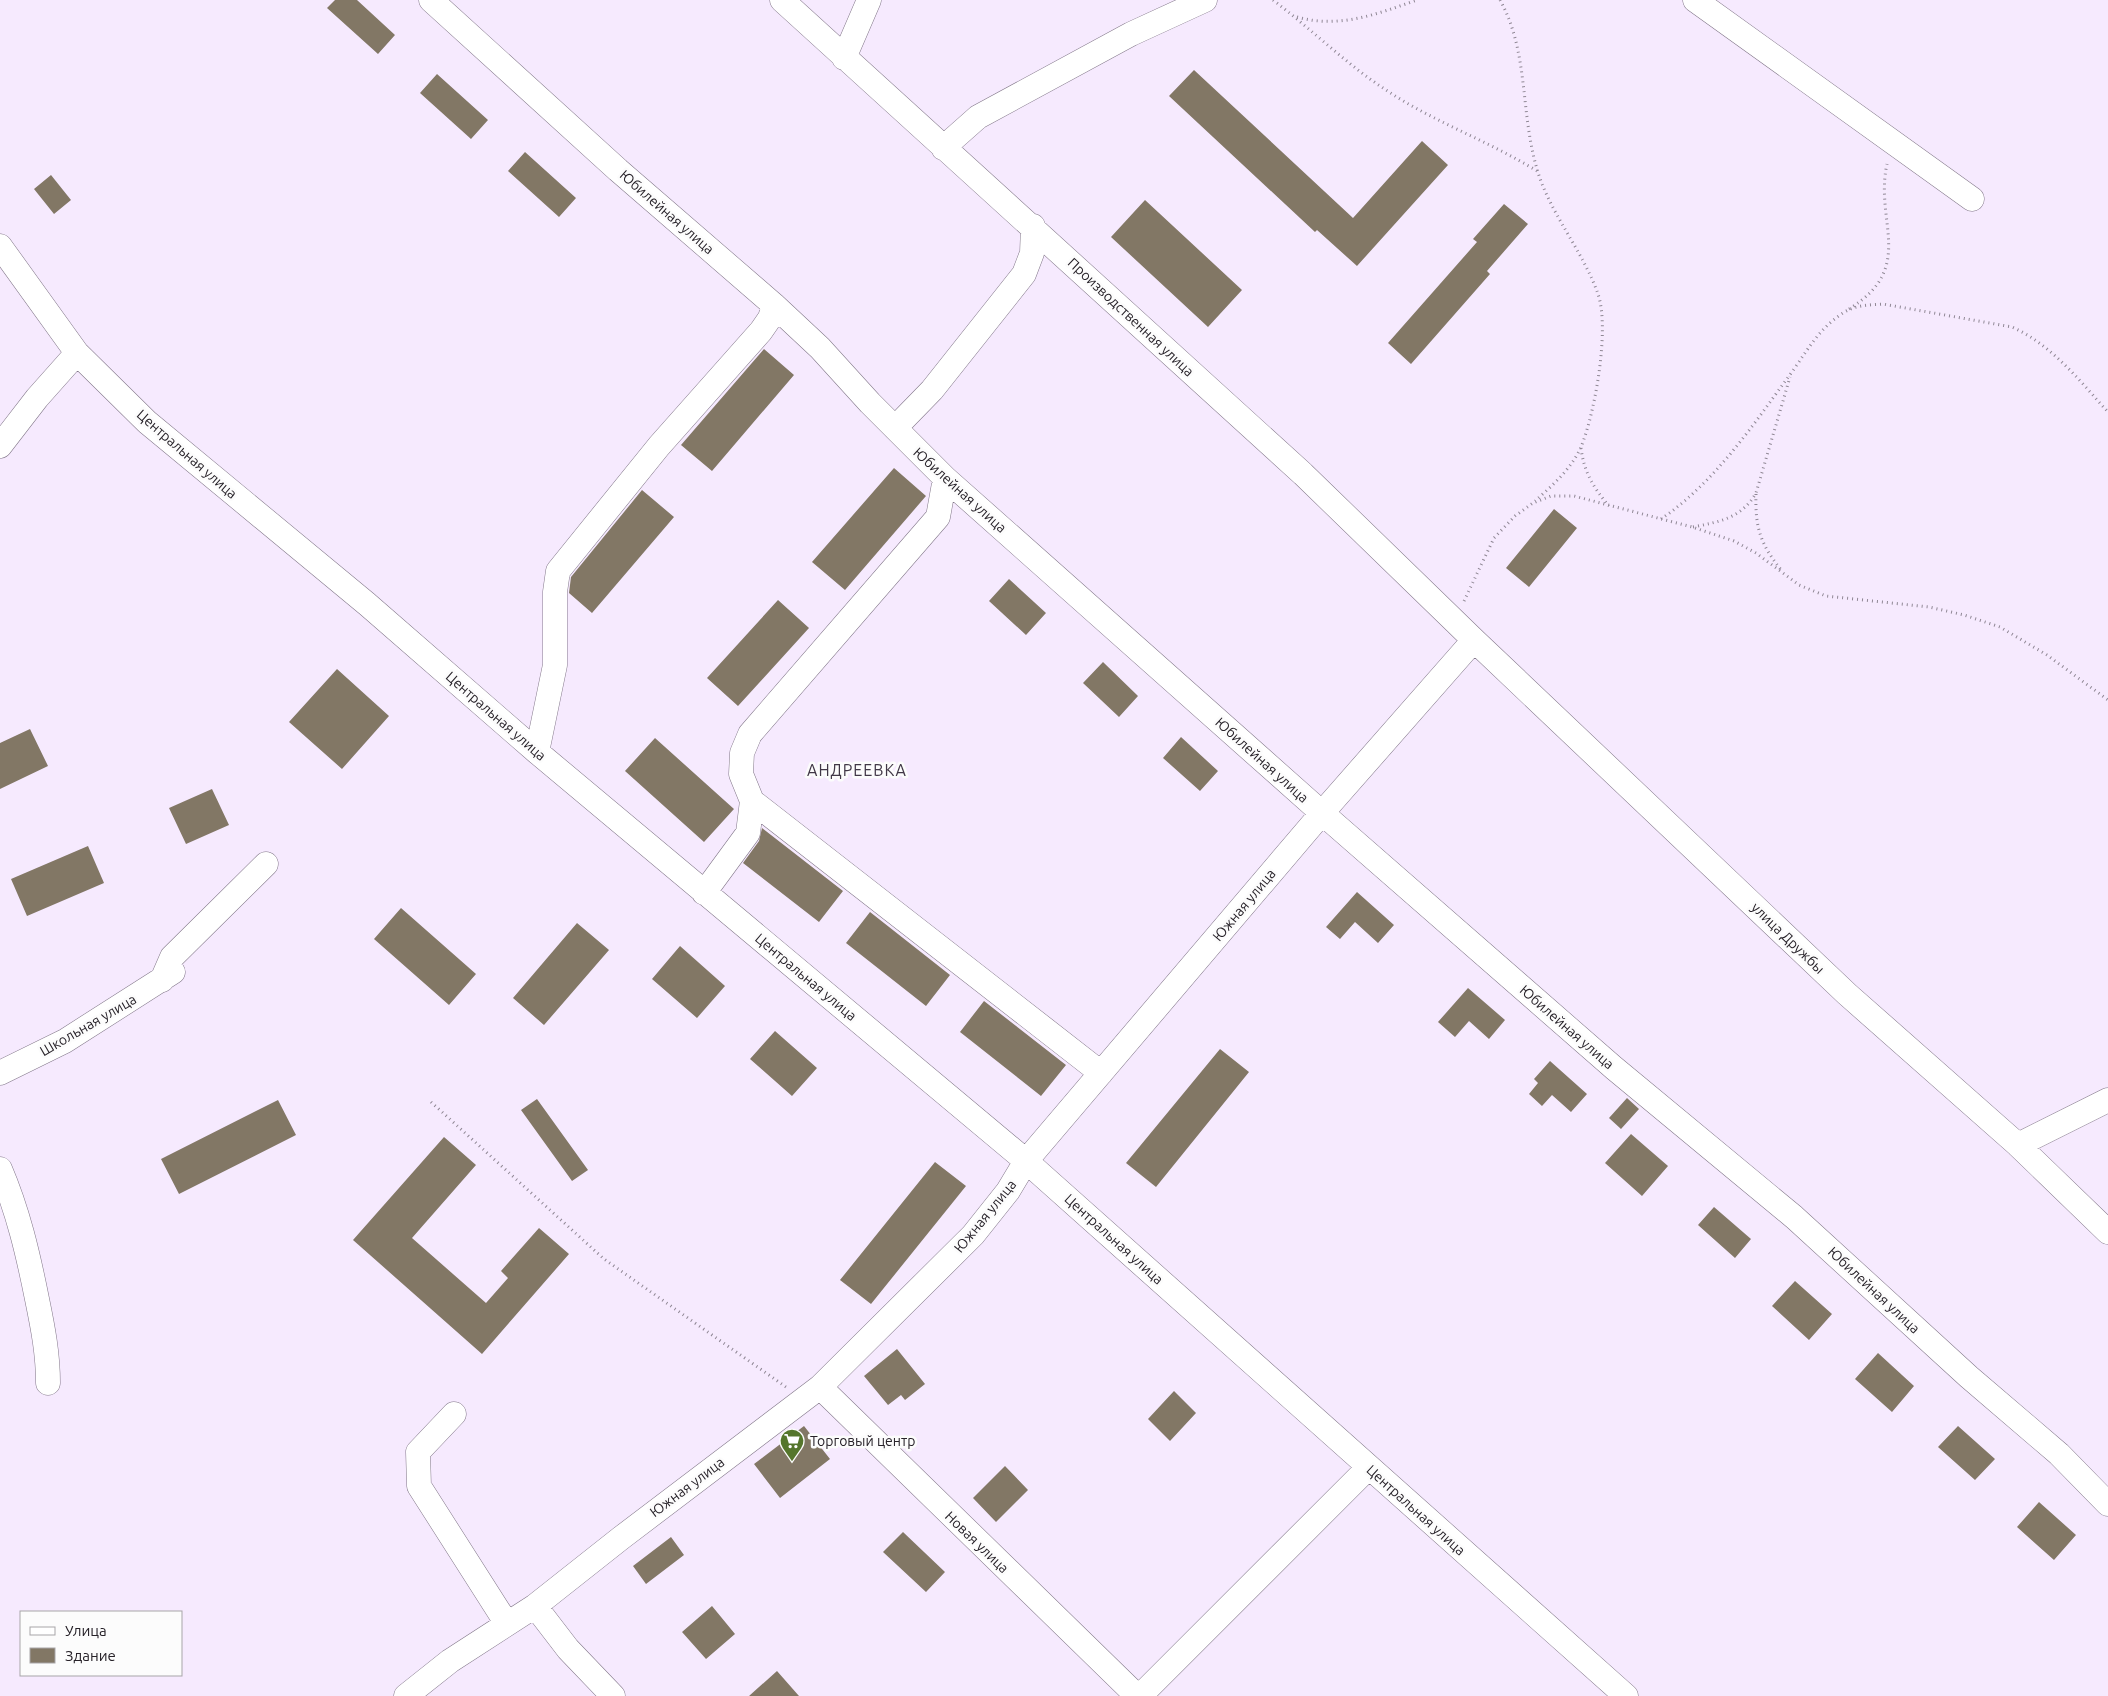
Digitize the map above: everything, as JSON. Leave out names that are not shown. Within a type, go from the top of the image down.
[{"type":"street","name":"Юбилейная улица","points":[[431,0],[618,170],[774,305],[820,348],[945,478],[1614,1068],[1794,1217],[1969,1377],[2059,1454],[2108,1504]]},
{"type":"street","name":"Производственная улица","points":[[782,0],[942,148],[1033,226],[1303,474],[1474,640]]},
{"type":"street","points":[[844,58],[869,0]]},
{"type":"street","points":[[942,148],[978,117],[1131,34],[1204,0]]},
{"type":"street","points":[[1695,0],[1972,199]]},
{"type":"street","points":[[895,428],[932,390],[1024,274],[1032,253],[1033,226]]},
{"type":"street","name":"Центральная улица","points":[[0,246],[77,354],[147,422],[367,604],[537,752],[1026,1161],[1368,1468],[1626,1696]]},
{"type":"street","points":[[537,752],[555,665],[555,592],[558,571],[659,446],[761,331],[770,318],[774,305]]},
{"type":"street","points":[[0,446],[37,398],[77,354]]},
{"type":"street","points":[[938,517],[945,478]]},
{"type":"street","points":[[704,893],[748,833],[752,801],[741,774],[742,752],[750,734],[938,517],[975,504]]},
{"type":"street","name":"Южная улица","points":[[406,1696],[450,1660],[536,1606],[620,1538],[812,1393],[973,1235],[1008,1191],[1026,1161],[1322,812],[1474,640]]},
{"type":"street","name":"улица Дружбы","points":[[1474,640],[1847,994],[2018,1145],[2108,1232]]},
{"type":"street","points":[[752,801],[1101,1074]]},
{"type":"street","name":"Школьная улица","points":[[0,1073],[65,1041],[168,976],[172,957],[266,864]]},
{"type":"street","points":[[2018,1145],[2108,1100]]},
{"type":"street","points":[[0,1169],[16,1208],[30,1263],[48,1355],[48,1383]]},
{"type":"street","name":"Новая улица","points":[[812,1393],[1138,1696]]},
{"type":"street","points":[[454,1414],[418,1452],[418,1486],[507,1624]]},
{"type":"street","points":[[1138,1696],[1368,1468]]},
{"type":"street","points":[[536,1606],[568,1649],[613,1696]]},
{"type":"path","points":[[1273,0],[1382,87],[1412,106],[1504,150],[1537,171]]},
{"type":"path","points":[[1294,16],[1316,22],[1340,22],[1372,16],[1417,0]]},
{"type":"path","points":[[1454,621],[1494,538],[1515,516],[1533,503],[1564,473],[1581,447],[1600,372],[1604,328],[1599,296],[1581,254],[1537,171],[1531,146],[1522,62],[1515,33],[1500,0]]},
{"type":"path","points":[[1660,520],[1702,487],[1790,374],[1811,342],[1829,323],[1874,289],[1885,271],[1890,246],[1885,184],[1887,165],[1899,146]]},
{"type":"path","points":[[1845,312],[1864,305],[1883,304],[2012,327],[2031,335],[2050,351],[2108,412]]},
{"type":"path","points":[[1692,527],[1733,517],[1750,505],[1756,493],[1790,374]]},
{"type":"path","points":[[1581,447],[1587,474],[1593,488],[1609,507]]},
{"type":"path","points":[[1756,493],[1756,514],[1759,534],[1768,554],[1785,575]]},
{"type":"path","points":[[1533,503],[1551,496],[1574,496],[1609,507],[1692,527],[1734,541],[1756,554],[1799,586],[1826,596],[1929,607],[1964,615],[2000,627],[2047,655],[2108,700]]},
{"type":"path","points":[[431,1102],[604,1259],[812,1393]]},
{"type":"building","points":[[335,0],[357,0],[395,35],[378,54],[327,8]]},
{"type":"building","points":[[1194,70],[1353,218],[1422,141],[1448,165],[1357,266],[1317,230],[1315,232],[1169,96]]},
{"type":"building","points":[[437,74],[488,120],[471,139],[420,93]]},
{"type":"building","points":[[525,152],[576,198],[559,217],[508,171]]},
{"type":"building","points":[[51,175],[71,200],[54,214],[34,189]]},
{"type":"building","points":[[1145,200],[1242,290],[1208,327],[1111,237]]},
{"type":"building","points":[[1504,204],[1528,224],[1487,271],[1490,274],[1411,364],[1388,343],[1477,242],[1473,239]]},
{"type":"building","points":[[764,349],[794,375],[712,471],[681,445]]},
{"type":"building","points":[[894,468],[926,496],[845,590],[812,562]]},
{"type":"building","points":[[642,490],[674,517],[592,613],[569,593],[571,577]]},
{"type":"building","points":[[1554,509],[1577,528],[1529,587],[1506,568]]},
{"type":"building","points":[[1009,579],[1046,613],[1026,635],[989,601]]},
{"type":"building","points":[[778,600],[809,628],[738,706],[707,678]]},
{"type":"building","points":[[1103,662],[1138,696],[1119,717],[1083,683]]},
{"type":"building","points":[[337,669],[389,716],[342,769],[289,722]]},
{"type":"building","points":[[30,729],[48,766],[0,789],[0,743]]},
{"type":"building","points":[[1181,737],[1218,771],[1200,791],[1163,758]]},
{"type":"building","points":[[655,738],[734,809],[704,842],[625,771]]},
{"type":"building","points":[[212,789],[229,825],[186,844],[169,808]]},
{"type":"building","points":[[762,828],[843,891],[819,922],[743,863],[759,841]]},
{"type":"building","points":[[88,846],[104,883],[27,916],[11,879]]},
{"type":"building","points":[[1357,892],[1394,925],[1378,943],[1355,922],[1340,939],[1326,927]]},
{"type":"building","points":[[401,908],[476,974],[449,1005],[374,939]]},
{"type":"building","points":[[870,912],[950,975],[926,1006],[846,943]]},
{"type":"building","points":[[577,923],[609,950],[544,1025],[513,998]]},
{"type":"building","points":[[680,946],[725,986],[697,1018],[652,979]]},
{"type":"building","points":[[1468,988],[1505,1020],[1489,1039],[1469,1021],[1455,1037],[1438,1022]]},
{"type":"building","points":[[984,1001],[1066,1065],[1041,1096],[960,1032]]},
{"type":"building","points":[[775,1031],[817,1068],[792,1096],[750,1059]]},
{"type":"building","points":[[1220,1049],[1249,1072],[1156,1187],[1126,1163]]},
{"type":"building","points":[[1550,1061],[1587,1094],[1571,1112],[1552,1095],[1542,1106],[1529,1094],[1538,1083],[1534,1079]]},
{"type":"building","points":[[1627,1098],[1639,1109],[1621,1129],[1609,1118]]},
{"type":"building","points":[[537,1099],[588,1170],[572,1181],[521,1110]]},
{"type":"building","points":[[278,1100],[296,1135],[179,1194],[161,1159]]},
{"type":"building","points":[[1631,1134],[1668,1166],[1642,1196],[1605,1163]]},
{"type":"building","points":[[444,1137],[476,1165],[412,1238],[486,1303],[508,1278],[501,1271],[539,1228],[569,1254],[482,1354],[353,1240]]},
{"type":"building","points":[[935,1162],[966,1186],[871,1304],[840,1280]]},
{"type":"building","points":[[1714,1207],[1751,1239],[1735,1258],[1698,1225]]},
{"type":"building","points":[[1795,1281],[1832,1314],[1809,1340],[1772,1306]]},
{"type":"building","points":[[897,1349],[925,1384],[905,1400],[901,1395],[888,1405],[864,1376]]},
{"type":"building","points":[[1878,1353],[1914,1386],[1892,1412],[1855,1379]]},
{"type":"building","points":[[1174,1391],[1196,1413],[1170,1441],[1148,1419]]},
{"type":"building","name":"Торговый центр","points":[[804,1426],[830,1459],[780,1498],[754,1464]]},
{"type":"building","points":[[1958,1426],[1995,1459],[1975,1480],[1938,1447]]},
{"type":"building","points":[[1005,1466],[1028,1490],[996,1522],[973,1498]]},
{"type":"building","points":[[2039,1502],[2076,1535],[2054,1560],[2017,1527]]},
{"type":"building","points":[[903,1532],[945,1572],[926,1592],[883,1552]]},
{"type":"building","points":[[671,1537],[684,1555],[646,1584],[633,1566]]},
{"type":"building","points":[[712,1606],[735,1634],[706,1659],[682,1632]]},
{"type":"building","points":[[777,1671],[799,1696],[749,1696]]},
{"type":"place","name":"Торговый центр","points":[[792,1462]]},
{"type":"district","name":"АНДРЕЕВКА","points":[[857,770]]}]
